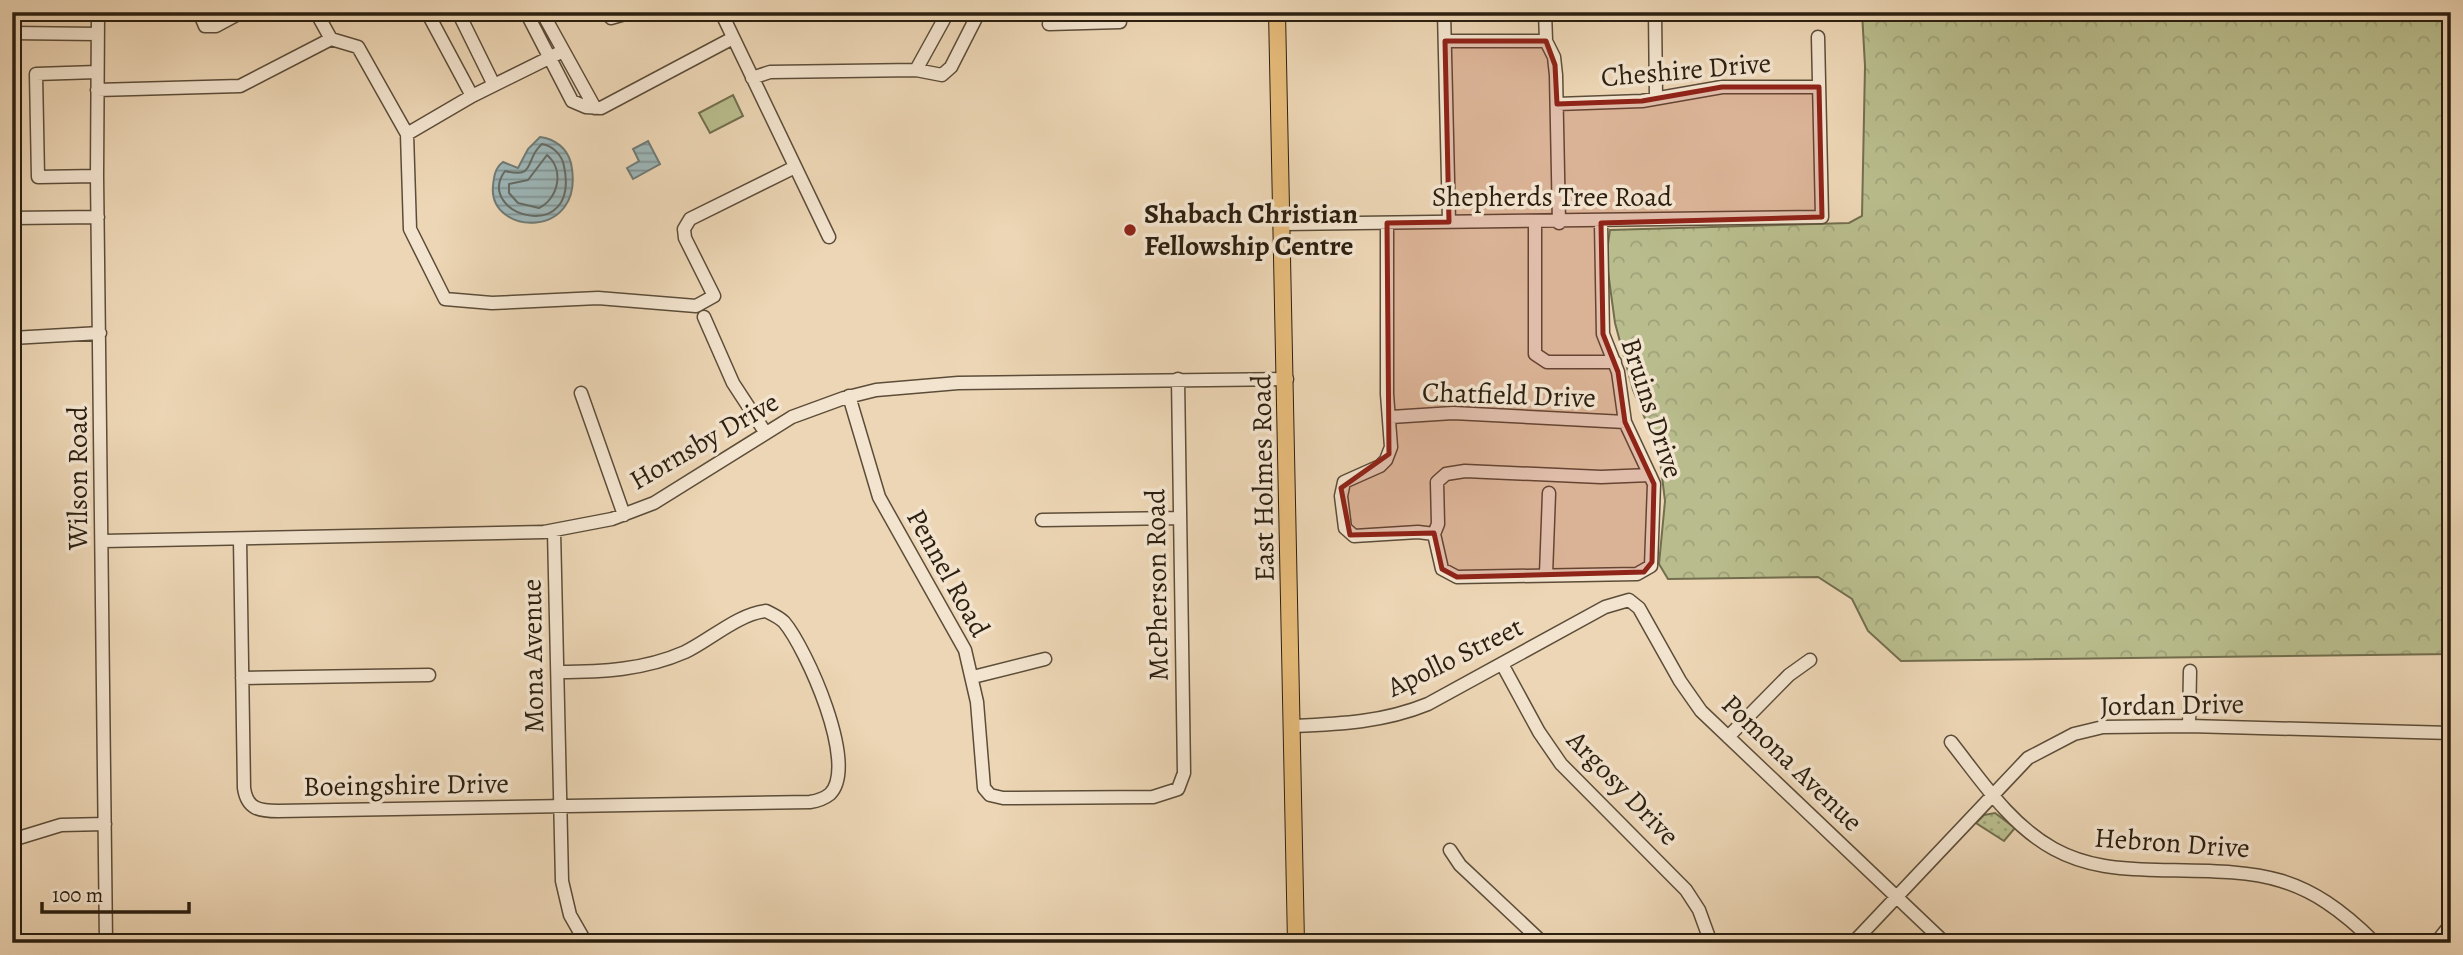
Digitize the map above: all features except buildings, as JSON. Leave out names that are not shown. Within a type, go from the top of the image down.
[{"type":"main road","name":"East Holmes Road","points":[[1277,12],[1287,379],[1296,943]]},
{"type":"street","name":"Wilson Road","points":[[98,12],[97,176],[106,943]]},
{"type":"street","points":[[199,12],[205,26],[216,26],[242,12]]},
{"type":"street","points":[[316,12],[331,39]]},
{"type":"street","points":[[427,12],[472,96]]},
{"type":"street","points":[[458,12],[495,85]]},
{"type":"street","points":[[542,12],[595,108]]},
{"type":"street","points":[[606,12],[611,18],[618,19],[632,12]]},
{"type":"street","points":[[721,12],[829,237]]},
{"type":"street","points":[[916,70],[948,12]]},
{"type":"street","points":[[752,78],[769,72],[916,70],[942,75],[951,67],[979,12]]},
{"type":"street","points":[[1055,12],[1049,24],[1120,22],[1119,12]]},
{"type":"street","points":[[1444,12],[1450,222]]},
{"type":"street","points":[[1545,12],[1546,41],[1555,65],[1559,223]]},
{"type":"street","points":[[1655,12],[1656,98]]},
{"type":"street","points":[[528,15],[572,101],[595,108],[733,38]]},
{"type":"street","points":[[12,33],[98,34]]},
{"type":"street","points":[[1818,37],[1819,87]]},
{"type":"street","points":[[97,90],[240,86],[331,39],[358,47],[407,134],[410,229],[445,299],[454,301],[492,303],[598,298],[696,306],[714,296],[685,238],[684,229],[690,219],[795,167]]},
{"type":"street","points":[[1445,41],[1546,41]]},
{"type":"street","points":[[407,134],[472,96],[563,51]]},
{"type":"street","points":[[97,72],[36,74],[38,177],[97,176]]},
{"type":"street","name":"Cheshire Drive","points":[[1557,104],[1629,102],[1722,86],[1819,87]]},
{"type":"street","name":"Shepherds Tree Road","points":[[1283,224],[1601,223],[1822,217],[1819,87]]},
{"type":"street","points":[[12,218],[98,217]]},
{"type":"street","points":[[1387,223],[1387,394],[1391,418],[1391,447],[1386,460],[1344,482],[1341,496],[1345,528],[1354,536],[1418,531],[1434,534]]},
{"type":"street","points":[[1535,223],[1535,354],[1547,362],[1615,362]]},
{"type":"street","name":"Bruins Drive","points":[[1546,575],[1637,575],[1651,566],[1654,484],[1625,422],[1615,362],[1601,326],[1601,223]]},
{"type":"street","points":[[704,317],[733,383],[765,432]]},
{"type":"street","points":[[12,338],[100,333]]},
{"type":"street","name":"McPherson Road","points":[[1178,379],[1184,773],[1178,789]]},
{"type":"street","name":"Hornsby Drive","points":[[103,541],[554,531],[624,515],[668,496],[765,432],[805,411],[849,397],[924,384],[1287,379]]},
{"type":"street","points":[[581,393],[624,515]]},
{"type":"street","name":"Pennel Road","points":[[849,397],[879,497],[957,632],[973,677],[978,713],[980,776],[984,788],[990,795],[1034,799],[1153,797],[1178,789]]},
{"type":"street","name":"Chatfield Drive","points":[[1391,418],[1453,413],[1625,422]]},
{"type":"street","points":[[1549,493],[1546,575],[1450,576],[1443,569],[1434,534],[1438,524],[1437,482],[1446,474],[1650,475]]},
{"type":"street","points":[[1042,520],[1180,518]]},
{"type":"street","name":"Mona Avenue","points":[[554,531],[563,894],[570,915],[586,943]]},
{"type":"street","name":"Boeingshire Drive","points":[[240,539],[244,788],[248,802],[255,808],[278,811],[810,802],[831,793],[836,776],[830,713],[804,655],[782,620],[774,614],[766,611],[754,614],[691,649],[650,664],[628,669],[558,672]]},
{"type":"street","name":"Apollo Street","points":[[1294,726],[1363,722],[1405,712],[1502,664],[1605,607],[1629,600]]},
{"type":"street","name":"Pomona Avenue","points":[[1629,600],[1639,608],[1686,691],[1728,737],[1945,943]]},
{"type":"street","points":[[973,677],[1045,659]]},
{"type":"street","points":[[1728,737],[1789,675],[1810,660]]},
{"type":"street","name":"Argosy Drive","points":[[1502,664],[1539,732],[1561,764],[1686,890],[1699,910],[1711,943]]},
{"type":"street","points":[[2189,726],[2190,671]]},
{"type":"street","points":[[242,678],[429,675]]},
{"type":"street","name":"Jordan Drive","points":[[1853,943],[2028,758],[2074,734],[2103,727],[2189,726],[2451,733]]},
{"type":"street","name":"Hebron Drive","points":[[1951,742],[1993,795],[2036,838],[2077,860],[2110,868],[2250,872],[2283,879],[2334,905],[2375,943]]},
{"type":"street","points":[[12,840],[61,825],[105,824]]},
{"type":"street","points":[[1450,850],[1460,865],[1534,940]]},
{"type":"street","points":[[2436,943],[2451,924]]},
{"type":"highlighted area","points":[[1445,41],[1546,41],[1555,65],[1557,104],[1642,101],[1722,87],[1819,87],[1822,217],[1601,223],[1603,334],[1618,372],[1625,422],[1654,484],[1652,562],[1644,572],[1457,577],[1442,569],[1434,533],[1350,535],[1341,488],[1389,454],[1387,223],[1449,222]]},
{"type":"green space","points":[[1862,12],[2451,12],[2451,654],[1901,661],[1868,631],[1852,599],[1818,577],[1668,579],[1659,564],[1665,501],[1659,452],[1633,390],[1615,323],[1606,257],[1610,230],[1849,223],[1862,216],[1865,66]]},
{"type":"green space","points":[[733,95],[743,116],[710,133],[699,113]]},
{"type":"green space","points":[[1995,813],[2015,828],[2004,841],[1976,823],[1984,815]]},
{"type":"water","points":[[540,137],[555,142],[567,153],[571,163],[572,188],[565,207],[552,218],[536,223],[520,221],[505,214],[496,203],[494,176],[503,162],[518,168],[528,149]]},
{"type":"water","points":[[648,141],[660,164],[633,179],[627,168],[639,161],[633,149]]},
{"type":"place","name":"Shabach Christian Fellowship Centre","points":[[1130,230]]}]
